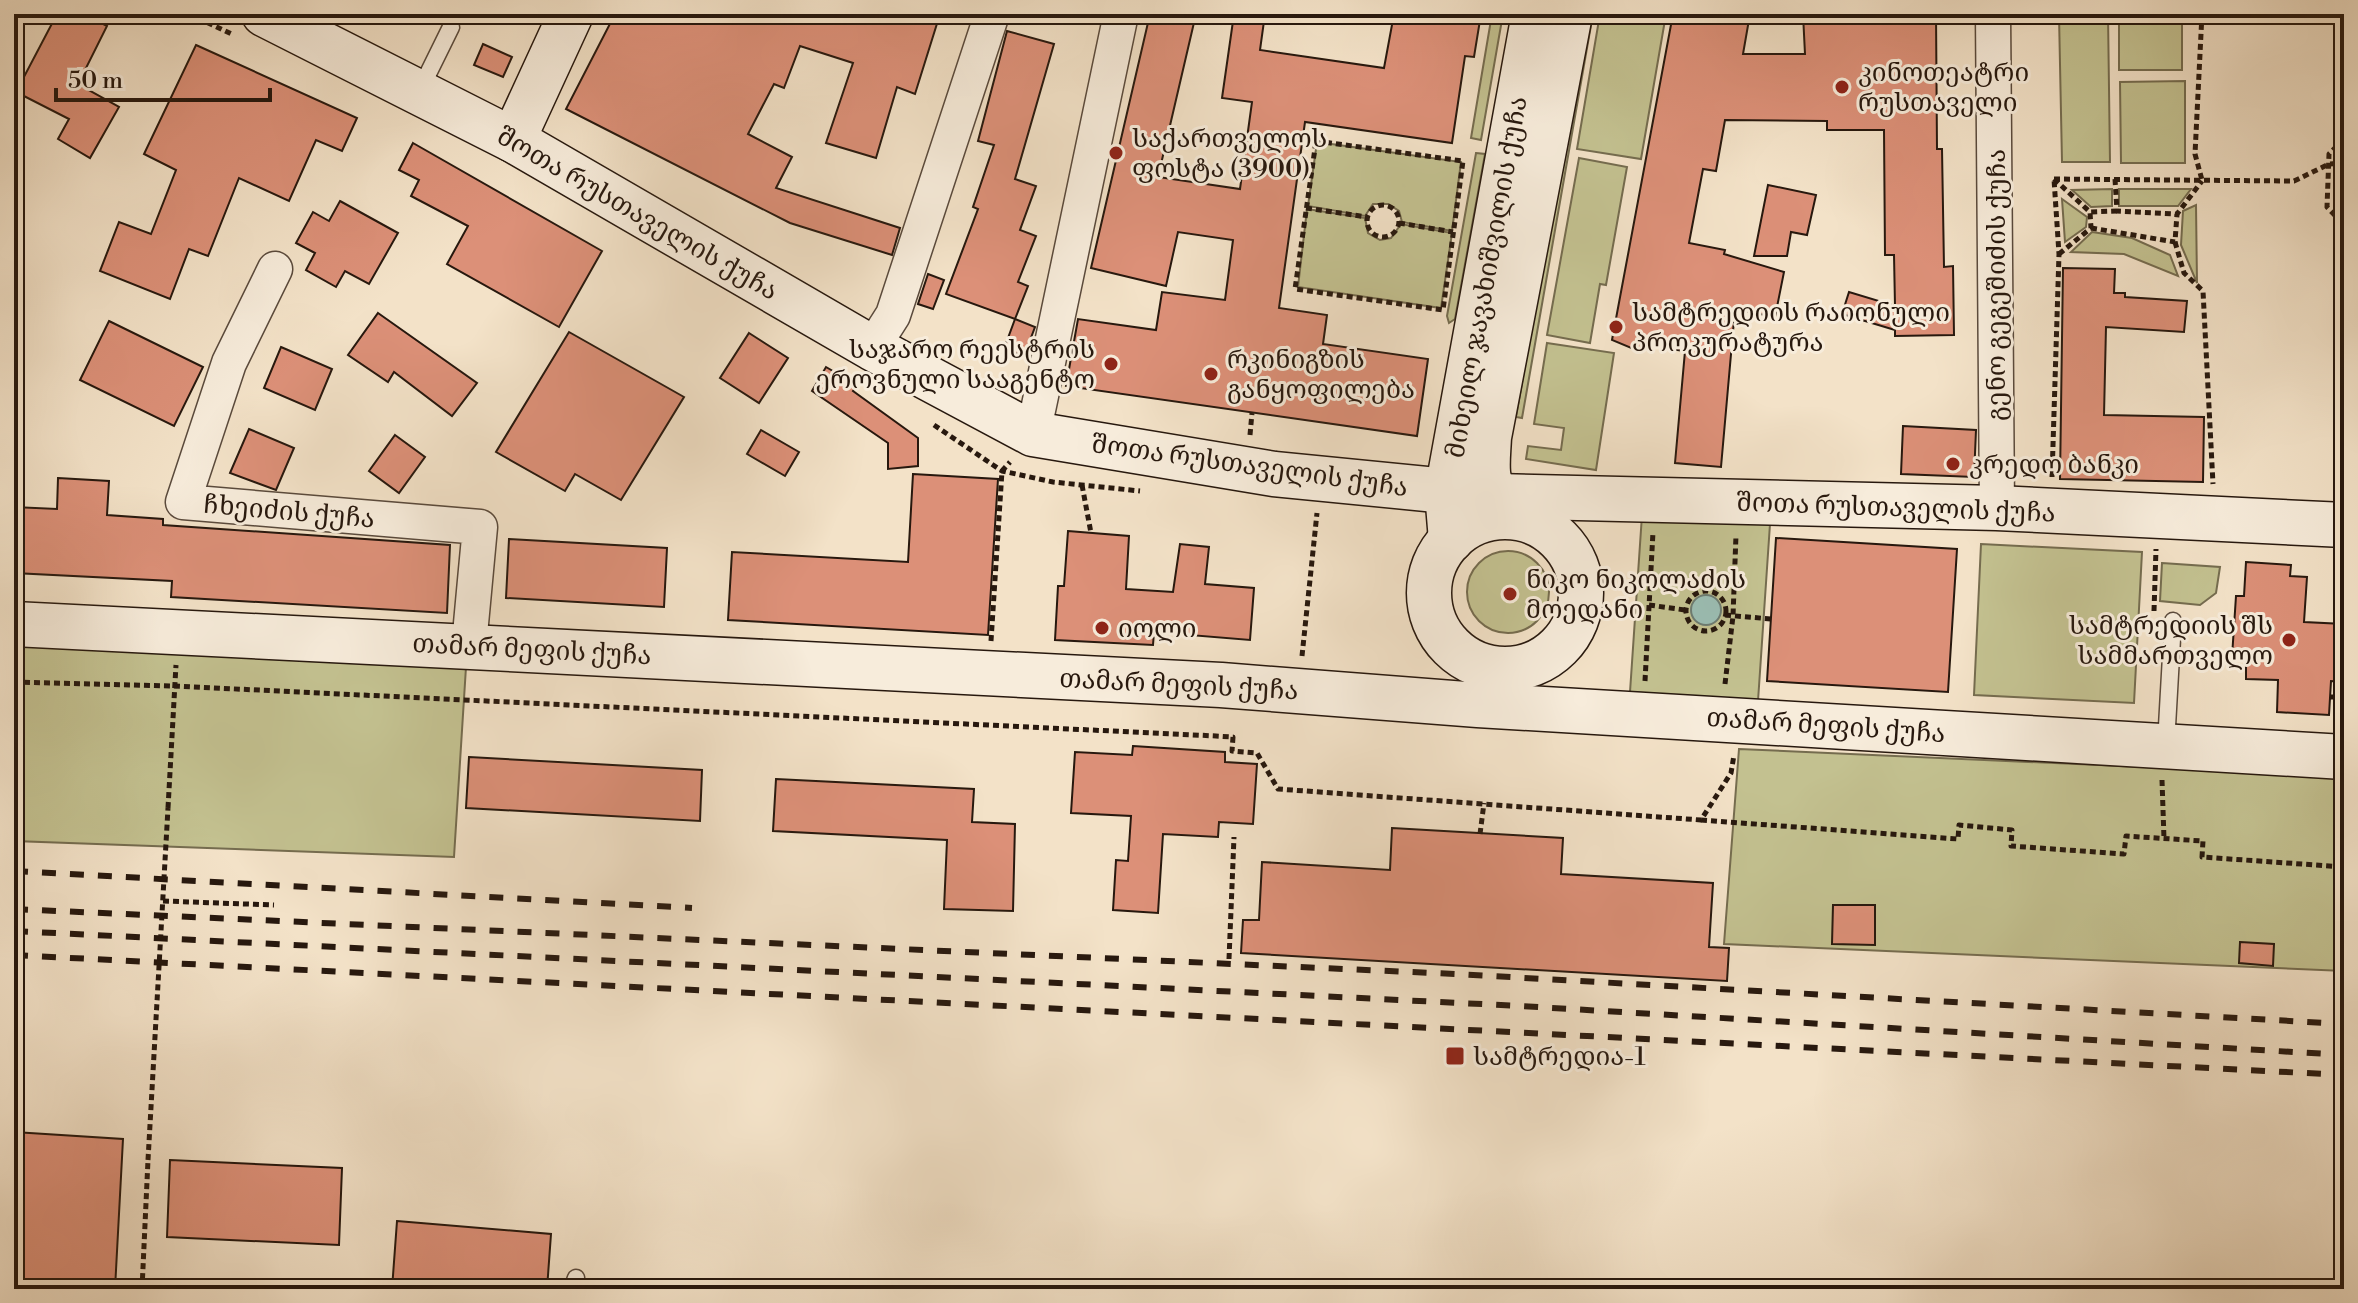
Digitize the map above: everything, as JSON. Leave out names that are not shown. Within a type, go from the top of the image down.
[{"type":"main road","name":"შოთა რუსთაველის ქუჩა","points":[[264,14],[513,140],[872,348],[1033,434],[1274,474],[1497,496],[1997,508],[2344,525]]},
{"type":"main road","points":[[513,140],[571,14]]},
{"type":"main road","name":"მიხეილ ჯავახიშვილის ქუჩა","points":[[1451,540],[1447,492],[1534,14]]},
{"type":"main road","name":"მიხეილ ჯავახიშვილის ქუჩა","points":[[1497,496],[1487,483],[1489,437],[1570,14]]},
{"type":"main road","points":[[1497,496],[1566,548],[1581,583],[1577,620],[1555,651],[1526,706]]},
{"type":"main road","points":[[1478,705],[1460,655],[1437,627],[1429,592],[1439,556],[1451,540],[1466,529],[1492,519],[1519,519],[1537,525]]},
{"type":"main road","name":"თამარ მეფის ქუჩა","points":[[14,624],[469,645],[993,649],[1221,685],[1478,705],[2344,757]]},
{"type":"main road","points":[[1460,655],[1498,669],[1519,668],[1538,662],[1555,651]]},
{"type":"street","points":[[872,348],[893,315],[992,14]]},
{"type":"street","points":[[1033,434],[1121,14]]},
{"type":"street","name":"გენო გეგეშიძის ქუჩა","points":[[1993,14],[1997,508]]},
{"type":"street","name":"ჩხეიძის ქუჩა","points":[[275,269],[229,363],[183,502],[480,527],[469,645]]},
{"type":"lane","points":[[419,91],[451,27]]},
{"type":"lane","points":[[2164,746],[2173,621]]},
{"type":"path","points":[[2202,14],[2195,154],[2202,180]]},
{"type":"path","points":[[2344,139],[2329,154],[2327,207],[2344,225]]},
{"type":"path","points":[[1316,141],[1463,161],[1443,310],[1295,289],[1306,208],[1316,141]]},
{"type":"path","points":[[2054,179],[2294,181],[2329,164],[2341,163]]},
{"type":"path","points":[[2054,179],[2090,212],[2091,228]]},
{"type":"path","points":[[2052,484],[2059,254],[2054,179]]},
{"type":"path","points":[[2115,179],[2117,211]]},
{"type":"path","points":[[2202,180],[2177,214],[2175,242],[2184,273],[2203,291],[2214,495]]},
{"type":"path","points":[[1388,206],[1397,212],[1399,223],[1391,236],[1380,238],[1371,233],[1367,217],[1373,208],[1388,206]]},
{"type":"path","points":[[1306,208],[1367,217]]},
{"type":"path","points":[[2090,212],[2177,214]]},
{"type":"path","points":[[1399,223],[1453,232]]},
{"type":"path","points":[[2059,254],[2091,228],[2175,242]]},
{"type":"path","points":[[1250,436],[1252,413]]},
{"type":"path","points":[[926,419],[1002,471],[1082,485],[1155,493]]},
{"type":"path","points":[[993,649],[1002,471],[1033,434]]},
{"type":"path","points":[[1082,485],[1091,533]]},
{"type":"path","points":[[1291,655],[1304,656],[1317,510],[1303,508]]},
{"type":"path","points":[[1654,522],[1644,681],[1658,682]]},
{"type":"path","points":[[1723,528],[1737,530],[1733,616],[1724,687]]},
{"type":"path","points":[[2141,547],[2172,549]]},
{"type":"path","points":[[2154,619],[2156,548]]},
{"type":"path","points":[[1708,591],[1720,597],[1725,615],[1713,630],[1700,630],[1689,622],[1685,610],[1690,597],[1708,591]]},
{"type":"path","points":[[1649,605],[1685,610]]},
{"type":"path","points":[[1725,615],[1771,619]]},
{"type":"path","points":[[142,1289],[177,632]]},
{"type":"path","points":[[14,682],[174,686],[1224,736],[1233,737],[1232,751],[1257,753],[1278,789],[1958,839],[1959,825],[2012,830],[2011,846],[2124,854],[2126,836],[2203,841],[2202,857],[2344,867]]},
{"type":"path","points":[[1711,686],[1739,688]]},
{"type":"path","points":[[2330,697],[2344,697]]},
{"type":"path","points":[[2164,746],[2164,839]]},
{"type":"path","points":[[1701,820],[1731,773]]},
{"type":"path","points":[[1480,834],[1484,803]]},
{"type":"path","points":[[1229,959],[1234,837]]},
{"type":"path","points":[[163,901],[274,905]]},
{"type":"shaded area","points":[[1492,14],[1503,14],[1481,140],[1471,138]]},
{"type":"shaded area","points":[[1586,14],[1593,14],[1522,418],[1516,417]]},
{"type":"shaded area","points":[[1600,14],[1633,14],[1665,20],[1641,159],[1577,149]]},
{"type":"shaded area","points":[[2108,14],[2110,162],[2062,162],[2059,15]]},
{"type":"shaded area","points":[[2119,18],[2182,18],[2182,70],[2119,70]]},
{"type":"shaded area","points":[[2185,81],[2185,163],[2121,163],[2120,82]]},
{"type":"shaded area","points":[[1317,142],[1461,162],[1452,231],[1402,222],[1399,211],[1388,204],[1373,204],[1365,216],[1308,206]]},
{"type":"shaded area","points":[[1476,153],[1485,154],[1455,319],[1449,323],[1447,316]]},
{"type":"shaded area","points":[[1579,158],[1627,167],[1606,285],[1600,284],[1590,343],[1547,335]]},
{"type":"shaded area","points":[[2112,189],[2112,206],[2091,207],[2072,190]]},
{"type":"shaded area","points":[[2119,189],[2191,189],[2178,206],[2119,206]]},
{"type":"shaded area","points":[[2062,199],[2087,217],[2086,227],[2065,242]]},
{"type":"shaded area","points":[[2196,205],[2197,283],[2181,245],[2183,211]]},
{"type":"shaded area","points":[[1307,209],[1365,218],[1368,233],[1380,240],[1391,238],[1401,224],[1452,233],[1441,308],[1298,287]]},
{"type":"shaded area","points":[[2092,232],[2132,238],[2170,255],[2178,276],[2124,254],[2071,252]]},
{"type":"shaded area","points":[[1547,343],[1614,353],[1596,470],[1526,459],[1528,446],[1561,450],[1564,428],[1534,424]]},
{"type":"shaded area","points":[[1642,515],[1770,524],[1758,701],[1630,692]]},
{"type":"shaded area","points":[[1981,544],[2142,552],[2134,703],[1974,695]]},
{"type":"shaded area","points":[[1508,551],[1524,554],[1537,563],[1546,576],[1549,592],[1546,608],[1537,621],[1524,630],[1508,633],[1492,630],[1479,621],[1470,608],[1467,592],[1470,576],[1479,563],[1492,554]]},
{"type":"shaded area","points":[[2162,563],[2220,567],[2216,593],[2200,605],[2160,601]]},
{"type":"shaded area","points":[[14,642],[466,667],[454,857],[14,841]]},
{"type":"shaded area","points":[[1739,749],[2344,776],[2344,971],[1724,944]]},
{"type":"water","points":[[1706,595],[1717,599],[1721,610],[1717,621],[1706,625],[1695,621],[1691,610],[1695,599]]},
{"type":"building","points":[[57,14],[85,14],[107,26],[78,84],[119,107],[90,158],[58,139],[69,119],[16,92]]},
{"type":"building","points":[[615,14],[940,14],[915,94],[897,87],[876,158],[826,143],[853,63],[800,46],[784,88],[774,84],[748,134],[792,157],[776,188],[900,228],[892,255],[790,223],[566,109]]},
{"type":"building","points":[[1150,14],[1196,14],[1158,177],[1240,189],[1252,102],[1222,98],[1234,14],[1265,14],[1260,50],[1384,68],[1394,14],[1481,14],[1474,57],[1465,56],[1452,143],[1305,122],[1279,308],[1327,315],[1323,344],[1428,359],[1417,436],[1066,386],[1078,319],[1156,330],[1162,292],[1225,300],[1233,240],[1178,232],[1166,286],[1091,268]]},
{"type":"building","points":[[1673,14],[1750,14],[1743,54],[1805,54],[1803,14],[1936,14],[1937,149],[1942,149],[1944,267],[1953,266],[1954,335],[1895,336],[1895,330],[1842,314],[1849,292],[1895,306],[1894,255],[1885,255],[1884,130],[1827,130],[1827,121],[1725,120],[1716,171],[1703,169],[1689,243],[1725,250],[1724,254],[1784,272],[1775,317],[1735,309],[1721,467],[1675,463],[1685,351],[1646,346],[1636,350],[1612,340]]},
{"type":"building","points":[[1007,31],[1054,44],[1015,179],[1036,186],[1020,230],[1036,236],[1018,282],[1028,286],[1015,319],[946,294],[978,209],[973,207],[994,145],[978,141]]},
{"type":"building","points":[[483,44],[512,57],[503,77],[474,65]]},
{"type":"building","points":[[196,45],[357,118],[342,151],[316,140],[289,201],[239,178],[208,256],[189,249],[170,299],[100,271],[119,222],[151,234],[176,170],[144,154]]},
{"type":"building","points":[[413,143],[602,251],[559,327],[447,264],[468,226],[411,196],[419,180],[399,170]]},
{"type":"building","points":[[1768,185],[1816,195],[1807,235],[1791,232],[1787,256],[1754,256]]},
{"type":"building","points":[[340,201],[398,233],[369,284],[345,271],[336,287],[306,270],[315,253],[296,243],[313,212],[329,221]]},
{"type":"building","points":[[2063,268],[2115,269],[2114,293],[2125,293],[2125,297],[2187,301],[2184,332],[2106,327],[2104,415],[2204,417],[2203,482],[2060,479]]},
{"type":"building","points":[[928,274],[944,280],[933,309],[918,304]]},
{"type":"building","points":[[378,313],[477,383],[452,416],[394,372],[388,382],[348,355]]},
{"type":"building","points":[[1015,319],[1035,327],[1024,356],[1004,349]]},
{"type":"building","points":[[109,321],[203,367],[174,426],[80,380]]},
{"type":"building","points":[[569,332],[684,397],[621,500],[575,474],[565,491],[496,452]]},
{"type":"building","points":[[749,333],[788,358],[759,403],[720,378]]},
{"type":"building","points":[[281,347],[332,369],[315,410],[264,388]]},
{"type":"building","points":[[826,367],[857,385],[853,391],[918,438],[918,466],[888,469],[888,443],[812,391]]},
{"type":"building","points":[[1903,426],[1976,430],[1974,477],[1901,474]]},
{"type":"building","points":[[249,429],[294,448],[276,490],[230,473]]},
{"type":"building","points":[[761,430],[799,452],[785,476],[747,454]]},
{"type":"building","points":[[395,435],[425,457],[399,493],[369,471]]},
{"type":"building","points":[[913,474],[998,479],[988,635],[728,620],[732,552],[908,562]]},
{"type":"building","points":[[58,478],[109,481],[107,515],[163,519],[163,525],[450,545],[447,613],[171,597],[172,581],[14,573],[14,507],[57,509]]},
{"type":"building","points":[[1068,531],[1129,536],[1126,589],[1173,592],[1180,544],[1209,547],[1205,584],[1254,588],[1250,640],[1154,632],[1153,645],[1055,640],[1058,586],[1064,586]]},
{"type":"building","points":[[1776,538],[1957,549],[1948,692],[1767,681]]},
{"type":"building","points":[[509,539],[667,548],[664,607],[506,598]]},
{"type":"building","name":"სამტრედიის შს სამმართველო","points":[[2246,562],[2291,565],[2290,576],[2307,577],[2304,622],[2344,624],[2344,682],[2331,681],[2329,715],[2277,712],[2278,680],[2246,679],[2246,658],[2232,657],[2236,596],[2244,596]]},
{"type":"building","points":[[1133,746],[1225,752],[1225,762],[1257,764],[1253,824],[1219,822],[1218,837],[1163,834],[1158,913],[1113,910],[1116,860],[1128,861],[1131,816],[1071,813],[1075,752],[1132,755]]},
{"type":"building","points":[[469,757],[702,770],[700,821],[466,808]]},
{"type":"building","points":[[776,779],[974,789],[972,822],[1015,824],[1013,911],[944,909],[947,840],[773,831]]},
{"type":"building","points":[[1392,828],[1563,838],[1561,874],[1713,883],[1709,947],[1729,948],[1727,981],[1241,953],[1243,920],[1259,920],[1262,862],[1390,870]]},
{"type":"building","points":[[1833,905],[1875,905],[1875,945],[1832,944]]},
{"type":"building","points":[[2240,942],[2274,944],[2273,966],[2239,963]]},
{"type":"building","points":[[14,1132],[123,1139],[115,1289],[14,1289]]},
{"type":"building","points":[[170,1160],[342,1168],[339,1245],[167,1237]]},
{"type":"building","points":[[397,1221],[551,1234],[547,1289],[392,1289]]},
{"type":"railway","points":[[14,871],[692,908]]},
{"type":"railway","points":[[14,909],[1455,974],[2344,1024]]},
{"type":"railway","points":[[14,931],[1520,1006],[2344,1055]]},
{"type":"railway","points":[[14,955],[2344,1075]]},
{"type":"place","name":"კინოთეატრი რუსთაველი","points":[[1842,87]]},
{"type":"place","name":"საქართველოს ფოსტა (3900)","points":[[1116,153]]},
{"type":"place","name":"სამტრედიის რაიონული პროკურატურა","points":[[1616,327]]},
{"type":"place","name":"საჯარო რეესტრის ეროვნული სააგენტო","points":[[1111,364]]},
{"type":"place","name":"რკინიგზის განყოფილება","points":[[1211,374]]},
{"type":"place","name":"კრედო ბანკი","points":[[1953,464]]},
{"type":"place","name":"ნიკო ნიკოლაძის მოედანი","points":[[1510,594]]},
{"type":"place","name":"იოლი","points":[[1102,628]]},
{"type":"place","name":"სამტრედიის შს სამმართველო","points":[[2289,640]]},
{"type":"place","name":"სამტრედია-1","points":[[1455,1056]]}]
